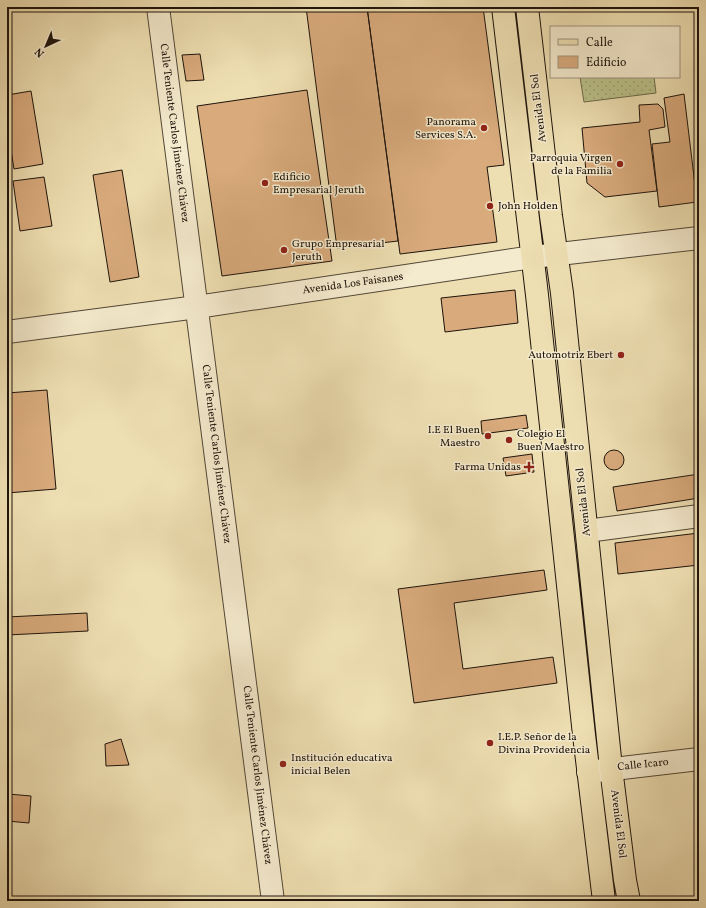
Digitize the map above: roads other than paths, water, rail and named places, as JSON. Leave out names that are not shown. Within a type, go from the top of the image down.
[{"type":"main road","points":[[503,7],[533,257],[588,772],[604,901]]},
{"type":"main road","name":"Avenida El Sol","points":[[527,7],[556,254],[562,293],[611,768],[629,901]]},
{"type":"street","name":"Calle Teniente Carlos Jiménez Chávez","points":[[158,7],[273,901]]},
{"type":"street","name":"Avenida Los Faisanes","points":[[7,332],[197,307],[533,257],[699,238]]},
{"type":"street","points":[[587,531],[699,516]]},
{"type":"street","name":"Calle Icaro","points":[[588,772],[611,768],[699,759]]},
{"type":"place","name":"Panorama Services S.A.","points":[[484,128]]},
{"type":"place","name":"Parroquia Virgen de la Familia","points":[[620,164]]},
{"type":"place","name":"Edificio Empresarial Jeruth","points":[[265,183]]},
{"type":"place","name":"John Holden","points":[[490,206]]},
{"type":"place","name":"Grupo Empresarial Jeruth","points":[[284,250]]},
{"type":"place","name":"Automotriz Ebert","points":[[621,355]]},
{"type":"place","name":"I.E El Buen Maestro","points":[[488,436]]},
{"type":"place","name":"Colegio El Buen Maestro","points":[[509,440]]},
{"type":"place","name":"Farma Unidas","points":[[529,467]]},
{"type":"place","name":"I.E.P. Señor de la Divina Providencia","points":[[490,743]]},
{"type":"place","name":"Institución educativa inicial Belen","points":[[283,764]]}]
